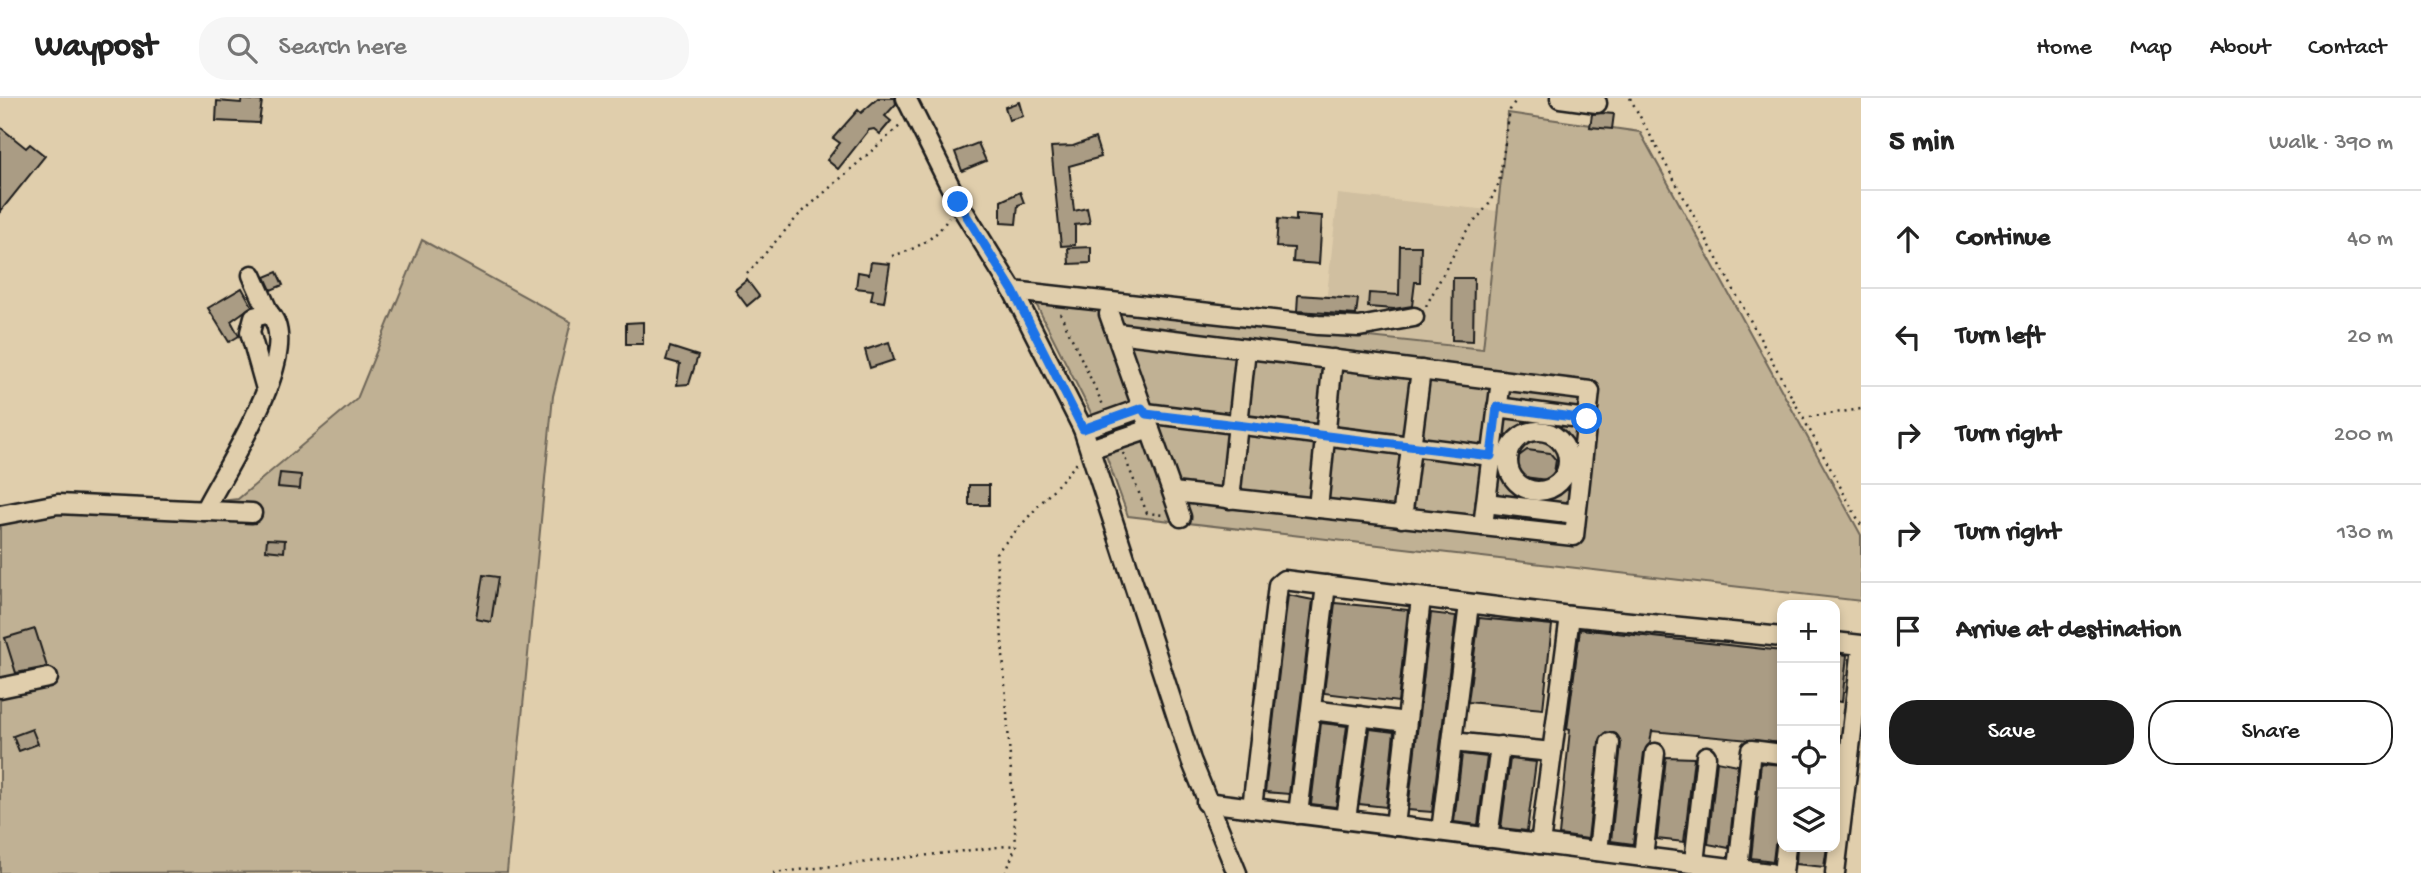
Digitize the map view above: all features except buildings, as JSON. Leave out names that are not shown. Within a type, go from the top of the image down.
[{"type":"street","points":[[1560,98],[1597,103]]},
{"type":"street","points":[[910,106],[958,202],[1013,291],[1083,429],[1206,802],[1237,873]]},
{"type":"street","points":[[204,511],[224,469],[252,425],[281,340],[278,321],[269,313],[252,275]]},
{"type":"street","points":[[1013,291],[1318,325],[1359,327],[1414,317]]},
{"type":"street","points":[[266,389],[250,331],[254,317],[269,313]]},
{"type":"street","points":[[1109,314],[1181,517]]},
{"type":"street","points":[[1117,333],[1590,391],[1587,419],[1575,465],[1574,537],[1173,492]]},
{"type":"street","points":[[1230,499],[1246,349]]},
{"type":"street","points":[[1318,508],[1333,359]]},
{"type":"street","points":[[1402,517],[1421,370]]},
{"type":"street","points":[[1483,526],[1486,503],[1499,457],[1497,407],[1500,380]]},
{"type":"street","points":[[1497,407],[1587,419]]},
{"type":"street","points":[[1083,429],[1146,417],[1238,425],[1499,457],[1522,435],[1541,431],[1550,433],[1564,446],[1575,465]]},
{"type":"street","points":[[1090,449],[1146,417]]},
{"type":"street","points":[[1499,457],[1511,477],[1526,490],[1535,492],[1553,488],[1575,465]]},
{"type":"street","points":[[0,515],[58,503],[252,513]]},
{"type":"street","points":[[1486,503],[1576,514]]},
{"type":"street","points":[[1252,808],[1278,585],[1284,580],[1570,616],[1777,637]]},
{"type":"street","points":[[1298,814],[1326,586]]},
{"type":"street","points":[[1395,826],[1421,597]]},
{"type":"street","points":[[1441,831],[1469,604]]},
{"type":"street","points":[[1540,844],[1570,616]]},
{"type":"street","points":[[1840,643],[1861,645]]},
{"type":"street","points":[[1835,873],[1842,760],[1861,656]]},
{"type":"street","points":[[0,688],[48,678]]},
{"type":"street","points":[[1312,710],[1406,722]]},
{"type":"street","points":[[1346,820],[1360,716]]},
{"type":"street","points":[[1452,742],[1552,752]]},
{"type":"street","points":[[1598,851],[1610,743]]},
{"type":"street","points":[[1488,838],[1500,746]]},
{"type":"street","points":[[1738,869],[1751,750],[1777,753]]},
{"type":"street","points":[[1643,857],[1655,753]]},
{"type":"street","points":[[1694,863],[1706,755]]},
{"type":"street","points":[[1206,802],[1770,873]]},
{"type":"street","points":[[1783,873],[1785,852]]},
{"type":"path","points":[[1414,317],[1430,300],[1465,233],[1489,204],[1499,183],[1510,110],[1517,98]]},
{"type":"path","points":[[1630,98],[1861,525]]},
{"type":"path","points":[[747,274],[799,215],[910,106]]},
{"type":"path","points":[[892,256],[915,249],[941,230],[958,202]]},
{"type":"path","points":[[1803,418],[1861,409]]},
{"type":"path","points":[[1006,873],[1016,845],[996,553],[1090,449]]},
{"type":"path","points":[[773,873],[1016,845]]},
{"type":"shaded area","points":[[1508,113],[1640,132],[1861,535],[1861,601],[1128,516],[1090,411],[1035,302],[1483,349]]},
{"type":"shaded area","points":[[1338,194],[1498,211],[1483,349],[1323,331]]},
{"type":"shaded area","points":[[422,240],[571,322],[553,396],[507,872],[0,873],[0,517],[43,506],[140,510],[238,499],[357,399]]},
{"type":"route","points":[[958,202],[1013,291],[1083,429],[1142,408],[1146,414],[1491,456],[1497,407],[1587,419]]}]
